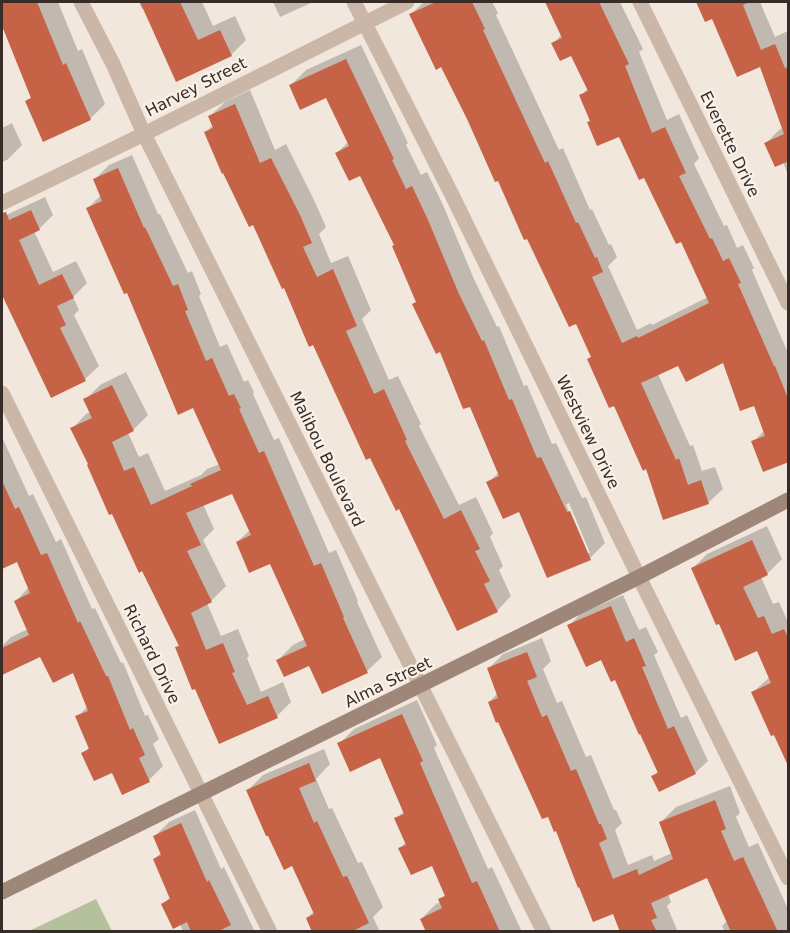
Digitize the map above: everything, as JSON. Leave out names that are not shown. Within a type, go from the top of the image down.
[{"type":"street","name":"Malibou Boulevard","points":[[81,2],[113,64],[144,134],[544,932]]},
{"type":"street","name":"Westview Drive","points":[[354,2],[451,193],[789,878]]},
{"type":"street","name":"Harvey Street","points":[[2,203],[407,2]]},
{"type":"street","name":"Everette Drive","points":[[640,2],[789,303]]},
{"type":"street","name":"Richard Drive","points":[[2,393],[270,932]]},
{"type":"street","name":"Alma Street","points":[[2,892],[639,577],[789,500]]},
{"type":"green space","points":[[96,899],[112,931],[29,931]]},
{"type":"building","points":[[2,2],[37,2],[63,65],[66,63],[91,120],[43,142],[25,101],[31,98],[2,26]]},
{"type":"building","points":[[140,2],[180,2],[198,40],[220,30],[232,56],[176,82]]},
{"type":"building","points":[[436,2],[472,2],[545,163],[548,161],[576,223],[578,222],[595,258],[597,257],[603,272],[592,277],[622,343],[637,336],[638,338],[709,303],[681,242],[676,244],[644,178],[639,180],[619,137],[597,146],[579,95],[588,91],[571,56],[560,61],[551,43],[562,38],[545,2],[599,2],[629,64],[625,66],[652,133],[665,127],[686,173],[679,176],[710,239],[712,238],[723,261],[729,258],[741,283],[738,284],[789,401],[789,462],[763,472],[751,441],[765,436],[754,406],[740,411],[723,363],[686,382],[678,366],[641,383],[676,460],[679,458],[688,485],[701,480],[709,504],[663,520],[646,469],[643,471],[614,406],[609,408],[587,359],[591,357],[576,324],[569,327],[527,239],[524,240],[498,181],[495,182],[441,67],[436,70],[409,14]]},
{"type":"building","points":[[696,2],[749,2],[743,5],[761,50],[775,44],[785,68],[789,67],[789,161],[775,167],[764,143],[784,134],[760,67],[737,77],[712,19],[705,22]]},
{"type":"building","points":[[346,59],[406,189],[412,186],[459,294],[482,341],[484,340],[537,458],[541,457],[567,512],[570,511],[591,560],[547,578],[519,512],[503,519],[486,482],[499,476],[470,407],[463,409],[440,352],[436,354],[412,304],[416,302],[392,246],[394,245],[360,176],[349,181],[335,153],[349,146],[326,98],[300,110],[289,85]]},
{"type":"building","points":[[235,104],[260,163],[271,158],[300,215],[312,243],[303,247],[317,277],[333,269],[357,326],[346,331],[374,394],[384,389],[407,440],[405,441],[444,519],[461,510],[480,549],[475,551],[490,581],[484,584],[498,612],[457,631],[399,509],[396,511],[370,458],[366,460],[313,345],[309,347],[284,288],[282,289],[253,225],[249,227],[204,132],[213,128],[208,116]]},
{"type":"building","points":[[118,168],[173,286],[178,284],[188,310],[185,311],[206,361],[212,358],[229,396],[234,394],[241,408],[239,409],[259,453],[264,451],[314,566],[321,563],[368,673],[322,694],[309,666],[284,677],[276,660],[307,646],[270,564],[249,573],[236,542],[251,535],[232,494],[186,513],[201,545],[187,551],[212,602],[191,613],[206,650],[223,643],[235,672],[232,673],[247,705],[268,696],[278,718],[219,744],[195,689],[192,690],[175,647],[179,646],[142,571],[139,573],[112,514],[109,515],[70,428],[92,418],[83,399],[112,385],[134,431],[112,442],[124,471],[134,467],[151,505],[221,470],[193,408],[178,415],[127,293],[124,294],[86,208],[102,201],[93,179]]},
{"type":"building","points":[[31,210],[40,230],[19,240],[39,285],[62,274],[74,298],[57,306],[66,325],[60,328],[86,381],[51,398],[2,295],[2,213],[6,212],[9,220]]},
{"type":"building","points":[[2,481],[15,509],[19,507],[41,555],[47,553],[78,623],[80,621],[108,676],[130,730],[133,728],[145,755],[139,758],[150,782],[122,795],[112,773],[94,781],[81,753],[89,749],[75,716],[88,711],[73,673],[53,683],[40,657],[2,675],[2,648],[29,635],[14,601],[30,593],[17,562],[2,569]]},
{"type":"building","points":[[752,540],[768,575],[743,587],[758,618],[764,616],[772,634],[784,629],[789,640],[789,768],[751,692],[771,683],[757,651],[735,661],[691,568]]},
{"type":"building","points":[[611,606],[626,642],[634,638],[646,666],[642,667],[668,729],[674,726],[696,774],[659,792],[651,776],[658,773],[615,680],[611,682],[601,660],[586,667],[567,625]]},
{"type":"building","points":[[527,652],[537,677],[527,681],[542,717],[547,715],[571,771],[576,769],[599,824],[601,824],[607,839],[599,843],[613,879],[637,869],[639,875],[673,859],[659,822],[715,800],[726,829],[721,831],[734,861],[743,857],[778,932],[731,932],[707,878],[651,903],[657,918],[651,920],[657,932],[620,932],[613,914],[593,922],[556,831],[554,832],[548,817],[542,819],[488,702],[498,698],[487,668]]},
{"type":"building","points":[[402,714],[423,761],[420,763],[472,883],[477,881],[500,932],[426,932],[420,919],[442,908],[438,899],[445,896],[432,866],[411,875],[398,848],[406,845],[394,818],[404,814],[380,758],[350,772],[337,743]]},
{"type":"building","points":[[309,763],[316,781],[299,788],[314,823],[317,821],[343,877],[347,876],[369,923],[351,932],[312,932],[306,918],[314,914],[292,866],[284,870],[246,790]]},
{"type":"building","points":[[181,823],[207,882],[209,880],[231,925],[217,932],[191,932],[187,922],[173,929],[161,904],[170,899],[153,859],[161,855],[153,836]]}]
